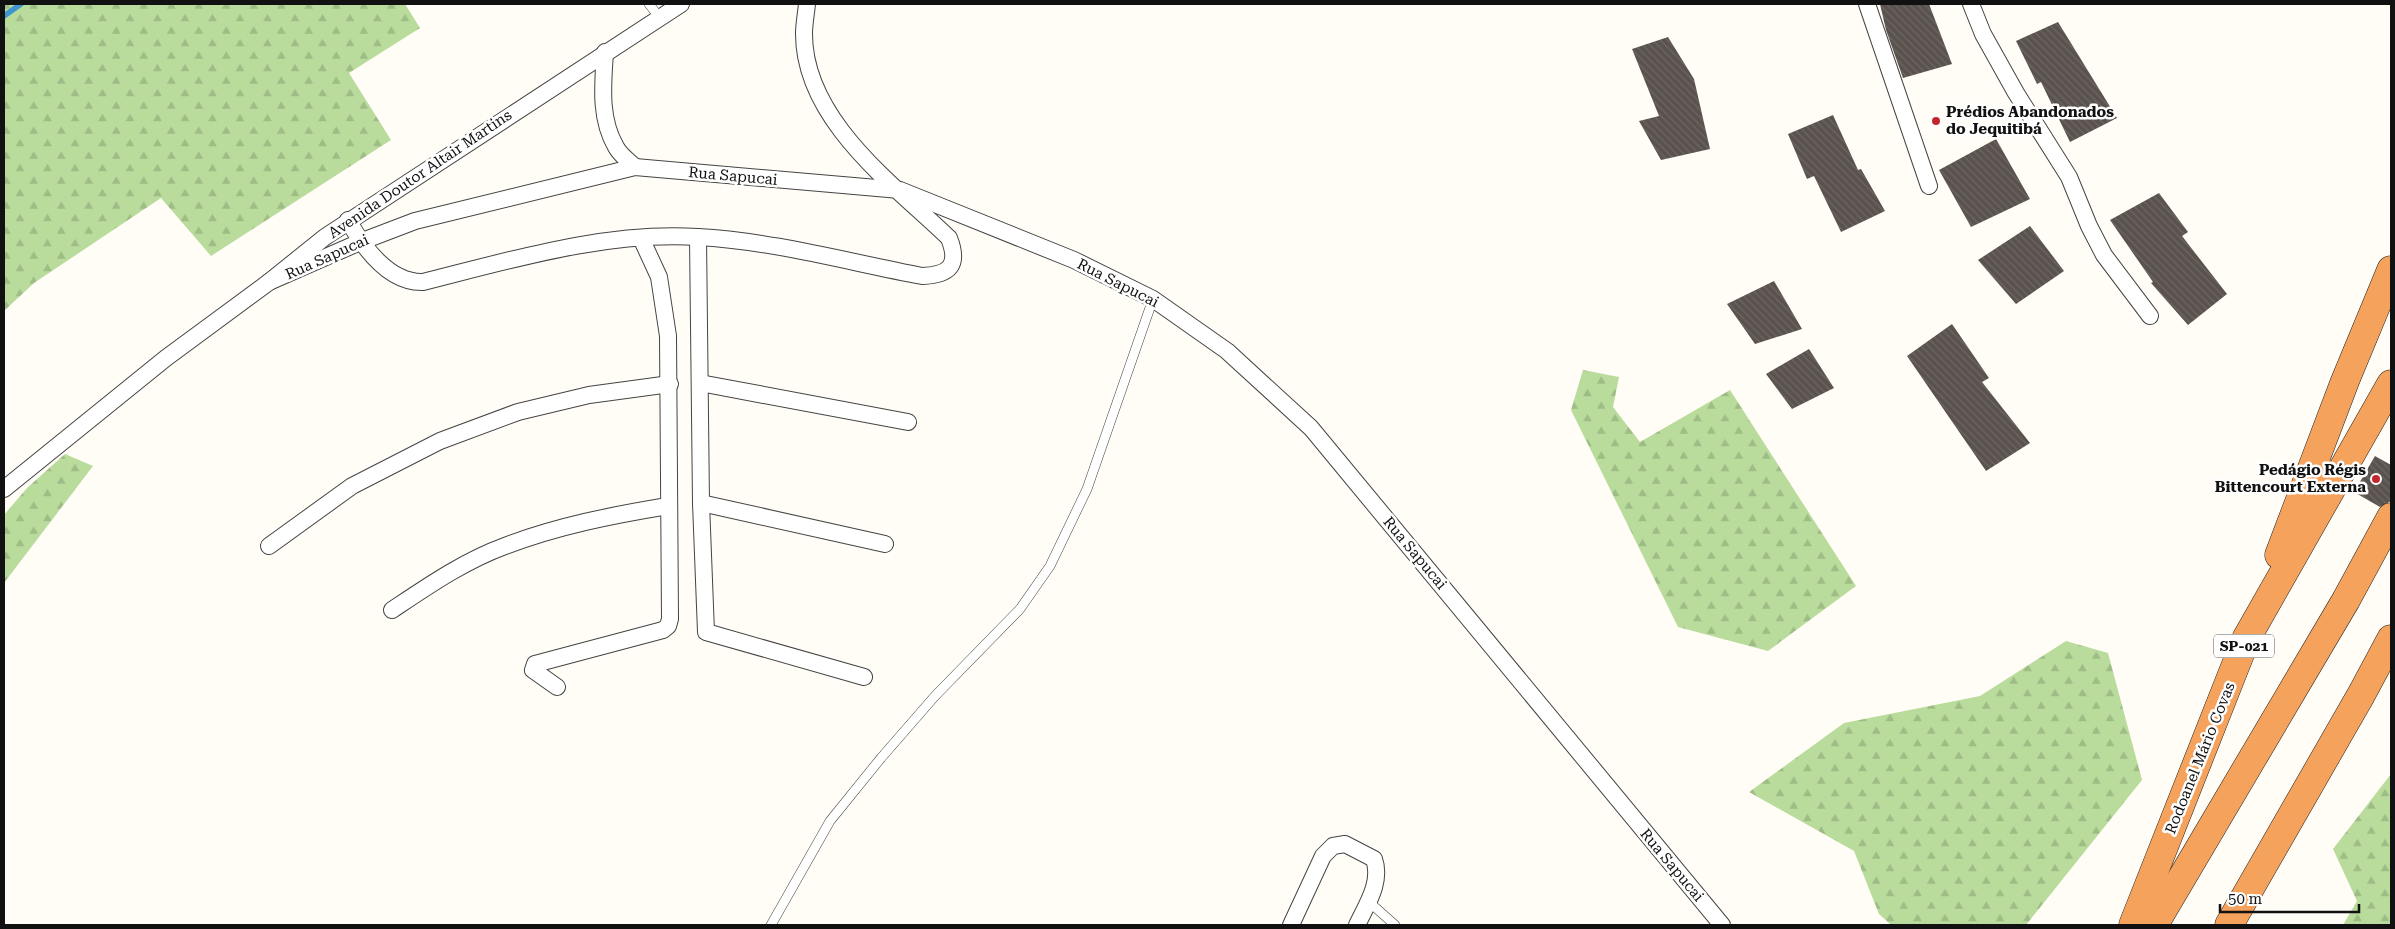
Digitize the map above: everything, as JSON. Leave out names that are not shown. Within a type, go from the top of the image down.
[{"type":"highway","points":[[2246,639],[2345,381],[2391,270]]},
{"type":"highway","name":"Rodoanel Mário Covas","points":[[2133,925],[2246,639],[2391,384]]},
{"type":"highway","points":[[2154,925],[2346,600],[2391,517]]},
{"type":"highway","points":[[2229,925],[2391,639]]},
{"type":"street","name":"Avenida Doutor Altair Martins","points":[[4,489],[166,358],[269,282],[325,236],[681,4]]},
{"type":"street","points":[[348,220],[360,242],[396,276],[409,282],[423,282],[562,248],[641,238],[698,237],[773,245],[922,276],[940,275],[950,267],[954,251],[950,238],[850,143],[822,103],[810,72],[804,35],[807,4]]},
{"type":"street","points":[[1867,4],[1929,186]]},
{"type":"street","points":[[1971,4],[1983,34],[1997,59],[2069,177],[2089,226],[2104,255],[2150,316]]},
{"type":"street","points":[[605,52],[603,100],[607,127],[616,148],[635,167]]},
{"type":"street","name":"Rua Sapucai","points":[[269,282],[360,242],[415,221],[635,167],[900,190],[1074,260],[1153,299],[1227,352],[1312,428],[1722,925]]},
{"type":"street","points":[[698,237],[701,503],[706,632],[864,676]]},
{"type":"street","points":[[557,687],[533,670],[535,664],[663,630],[668,626],[670,619],[668,506],[670,384],[668,336],[659,277],[641,238]]},
{"type":"street","points":[[269,546],[352,486],[440,441],[518,412],[589,395],[670,384]]},
{"type":"street","points":[[700,384],[908,422]]},
{"type":"street","points":[[701,503],[886,544]]},
{"type":"street","points":[[392,610],[440,578],[504,546],[607,516],[668,506]]},
{"type":"street","points":[[1291,925],[1323,856],[1333,846],[1345,844],[1374,858],[1378,870],[1377,879],[1357,925]]},
{"type":"lane","points":[[650,4],[660,18]]},
{"type":"lane","points":[[771,925],[830,822],[935,696],[1020,609],[1050,566],[1087,489],[1153,299]]},
{"type":"lane","points":[[1368,902],[1395,925]]},
{"type":"green space","points":[[4,4],[405,4],[420,28],[349,73],[391,140],[211,256],[161,198],[34,283],[4,311]]},
{"type":"green space","points":[[1583,370],[1619,377],[1613,407],[1640,442],[1730,390],[1856,586],[1768,651],[1678,627],[1571,410]]},
{"type":"green space","points":[[65,454],[93,466],[4,583],[4,515],[27,488]]},
{"type":"green space","points":[[2066,641],[2108,653],[2142,780],[2026,925],[1891,925],[1879,914],[1854,851],[1749,792],[1844,723],[1980,696]]},
{"type":"green space","points":[[2391,774],[2391,925],[2343,925],[2357,901],[2333,849]]},
{"type":"building","points":[[1880,4],[1929,4],[1952,64],[1903,78],[1886,30]]},
{"type":"building","points":[[2058,22],[2117,118],[2070,142],[2041,82],[2037,84],[2016,41]]},
{"type":"building","points":[[1668,37],[1694,79],[1710,149],[1661,160],[1639,121],[1659,116],[1632,49]]},
{"type":"building","points":[[1833,115],[1858,170],[1861,169],[1885,211],[1841,232],[1814,176],[1807,179],[1788,134]]},
{"type":"building","points":[[1996,139],[2030,199],[1971,227],[1939,170]]},
{"type":"building","points":[[2159,193],[2188,232],[2182,236],[2227,294],[2188,325],[2151,283],[2153,282],[2110,220]]},
{"type":"building","points":[[2030,226],[2064,271],[2016,304],[1978,260]]},
{"type":"building","points":[[1774,281],[1802,329],[1755,344],[1727,304]]},
{"type":"building","points":[[1952,324],[1989,378],[1982,382],[2030,443],[1986,471],[1907,356]]},
{"type":"building","points":[[1809,349],[1834,388],[1792,409],[1766,374]]},
{"type":"building","name":"Pedágio Régis Bittencourt Externa","points":[[2375,456],[2391,465],[2391,501],[2380,507],[2354,492]]},
{"type":"waterway","points":[[4,16],[21,4]]},
{"type":"place","name":"Prédios Abandonados do Jequitibá","points":[[1936,121]]},
{"type":"place","name":"Pedágio Régis Bittencourt Externa","points":[[2376,479]]}]
